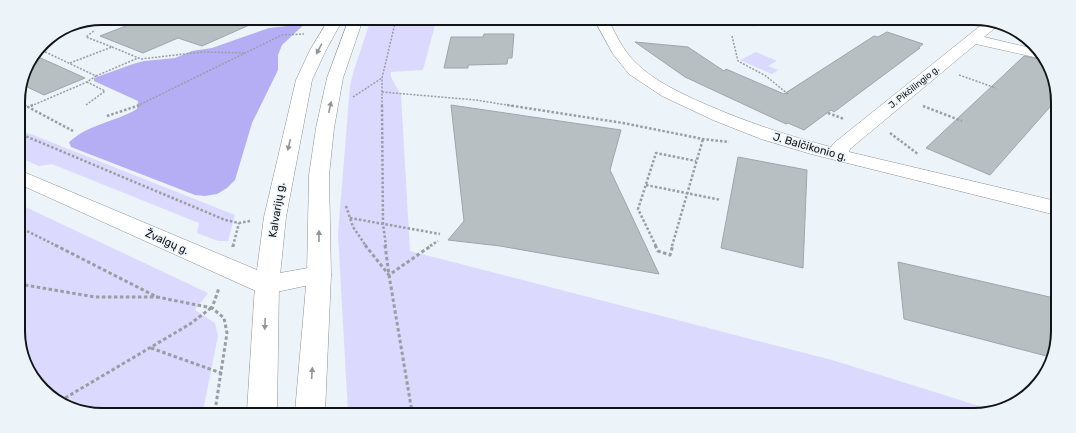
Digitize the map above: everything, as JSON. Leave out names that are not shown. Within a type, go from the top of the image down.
[{"type":"main road","name":"Kalvarijų g.","points":[[262,408],[267,285],[275,216],[304,80],[318,50],[333,25]]},
{"type":"main road","points":[[310,408],[319,275],[319,175],[325,128],[335,78],[354,25]]},
{"type":"main road","name":"J. Balčikonio g.","points":[[597,25],[609,37],[628,64],[661,89],[719,117],[749,129],[839,155],[1051,207]]},
{"type":"main road","name":"J. Pikčilingio g.","points":[[839,155],[841,147],[989,26]]},
{"type":"main road","points":[[973,39],[1034,53]]},
{"type":"main road","points":[[304,80],[335,78]]},
{"type":"main road","name":"Žvalgų g.","points":[[25,179],[267,285]]},
{"type":"main road","points":[[267,285],[319,275]]},
{"type":"path","points":[[395,25],[382,78],[383,224],[389,275],[411,408]]},
{"type":"path","points":[[95,30],[86,36],[141,59],[202,52],[246,53]]},
{"type":"path","points":[[107,116],[133,108],[282,35],[309,34]]},
{"type":"path","points":[[732,36],[738,61],[766,76],[790,95]]},
{"type":"path","points":[[70,63],[112,47]]},
{"type":"path","points":[[44,51],[96,76]]},
{"type":"path","points":[[28,107],[138,58]]},
{"type":"path","points":[[937,68],[996,88]]},
{"type":"path","points":[[353,97],[382,78]]},
{"type":"path","points":[[86,105],[105,91],[87,82]]},
{"type":"path","points":[[382,92],[476,100],[623,123],[703,139],[734,143]]},
{"type":"path","points":[[901,98],[962,121]]},
{"type":"path","points":[[25,106],[73,131]]},
{"type":"path","points":[[25,136],[225,220],[239,223],[253,221]]},
{"type":"path","points":[[696,161],[656,153],[638,209],[658,252],[670,255],[703,139]]},
{"type":"path","points":[[646,185],[721,200]]},
{"type":"path","points":[[346,206],[353,227],[368,250],[389,275]]},
{"type":"path","points":[[350,218],[440,234]]},
{"type":"path","points":[[236,240],[239,223]]},
{"type":"path","points":[[25,230],[157,297]]},
{"type":"path","points":[[389,275],[438,241]]},
{"type":"path","points":[[25,285],[95,297],[157,297],[212,308],[224,318],[227,333],[215,408]]},
{"type":"path","points":[[65,398],[190,324],[212,308],[216,297]]},
{"type":"path","points":[[151,348],[221,373]]},
{"type":"shaded area","points":[[304,25],[282,45],[278,55],[278,70],[252,123],[235,180],[227,188],[217,194],[205,196],[195,195],[71,147],[69,142],[77,136],[94,127],[137,109],[138,101],[94,81],[94,78],[144,61],[175,58],[192,51],[212,48],[269,28]]},
{"type":"shaded area","points":[[369,25],[435,25],[423,70],[391,72],[391,77],[401,95],[410,251],[832,360],[984,408],[348,408],[338,234],[350,86]]},
{"type":"shaded area","points":[[756,52],[777,61],[768,66],[778,70],[772,74],[740,60]]},
{"type":"shaded area","points":[[25,132],[235,215],[228,241],[218,241],[197,233],[199,223],[52,164],[39,166],[25,160]]},
{"type":"shaded area","points":[[25,207],[208,293],[195,310],[215,323],[218,336],[204,408],[102,408],[77,404],[59,395],[44,382],[38,374],[26,346]]},
{"type":"building","points":[[128,25],[249,25],[202,46],[178,38],[143,53],[100,36]]},
{"type":"building","points":[[887,32],[923,44],[918,48],[920,48],[834,112],[831,110],[804,130],[788,123],[786,124],[685,77],[635,42],[688,47],[724,71],[726,69],[784,94],[874,36],[878,37]]},
{"type":"building","points":[[484,34],[514,34],[512,58],[508,58],[507,64],[468,65],[468,68],[444,68],[451,37],[483,37]]},
{"type":"building","points":[[1024,56],[1038,59],[1045,72],[1048,82],[1051,106],[990,175],[926,148]]},
{"type":"building","points":[[39,57],[85,78],[44,95],[27,87],[31,72]]},
{"type":"building","points":[[451,105],[621,130],[610,170],[659,274],[500,246],[448,240],[464,221]]},
{"type":"building","points":[[738,157],[807,170],[803,268],[721,248]]},
{"type":"building","points":[[898,262],[1051,297],[1050,346],[1047,356],[904,319]]}]
